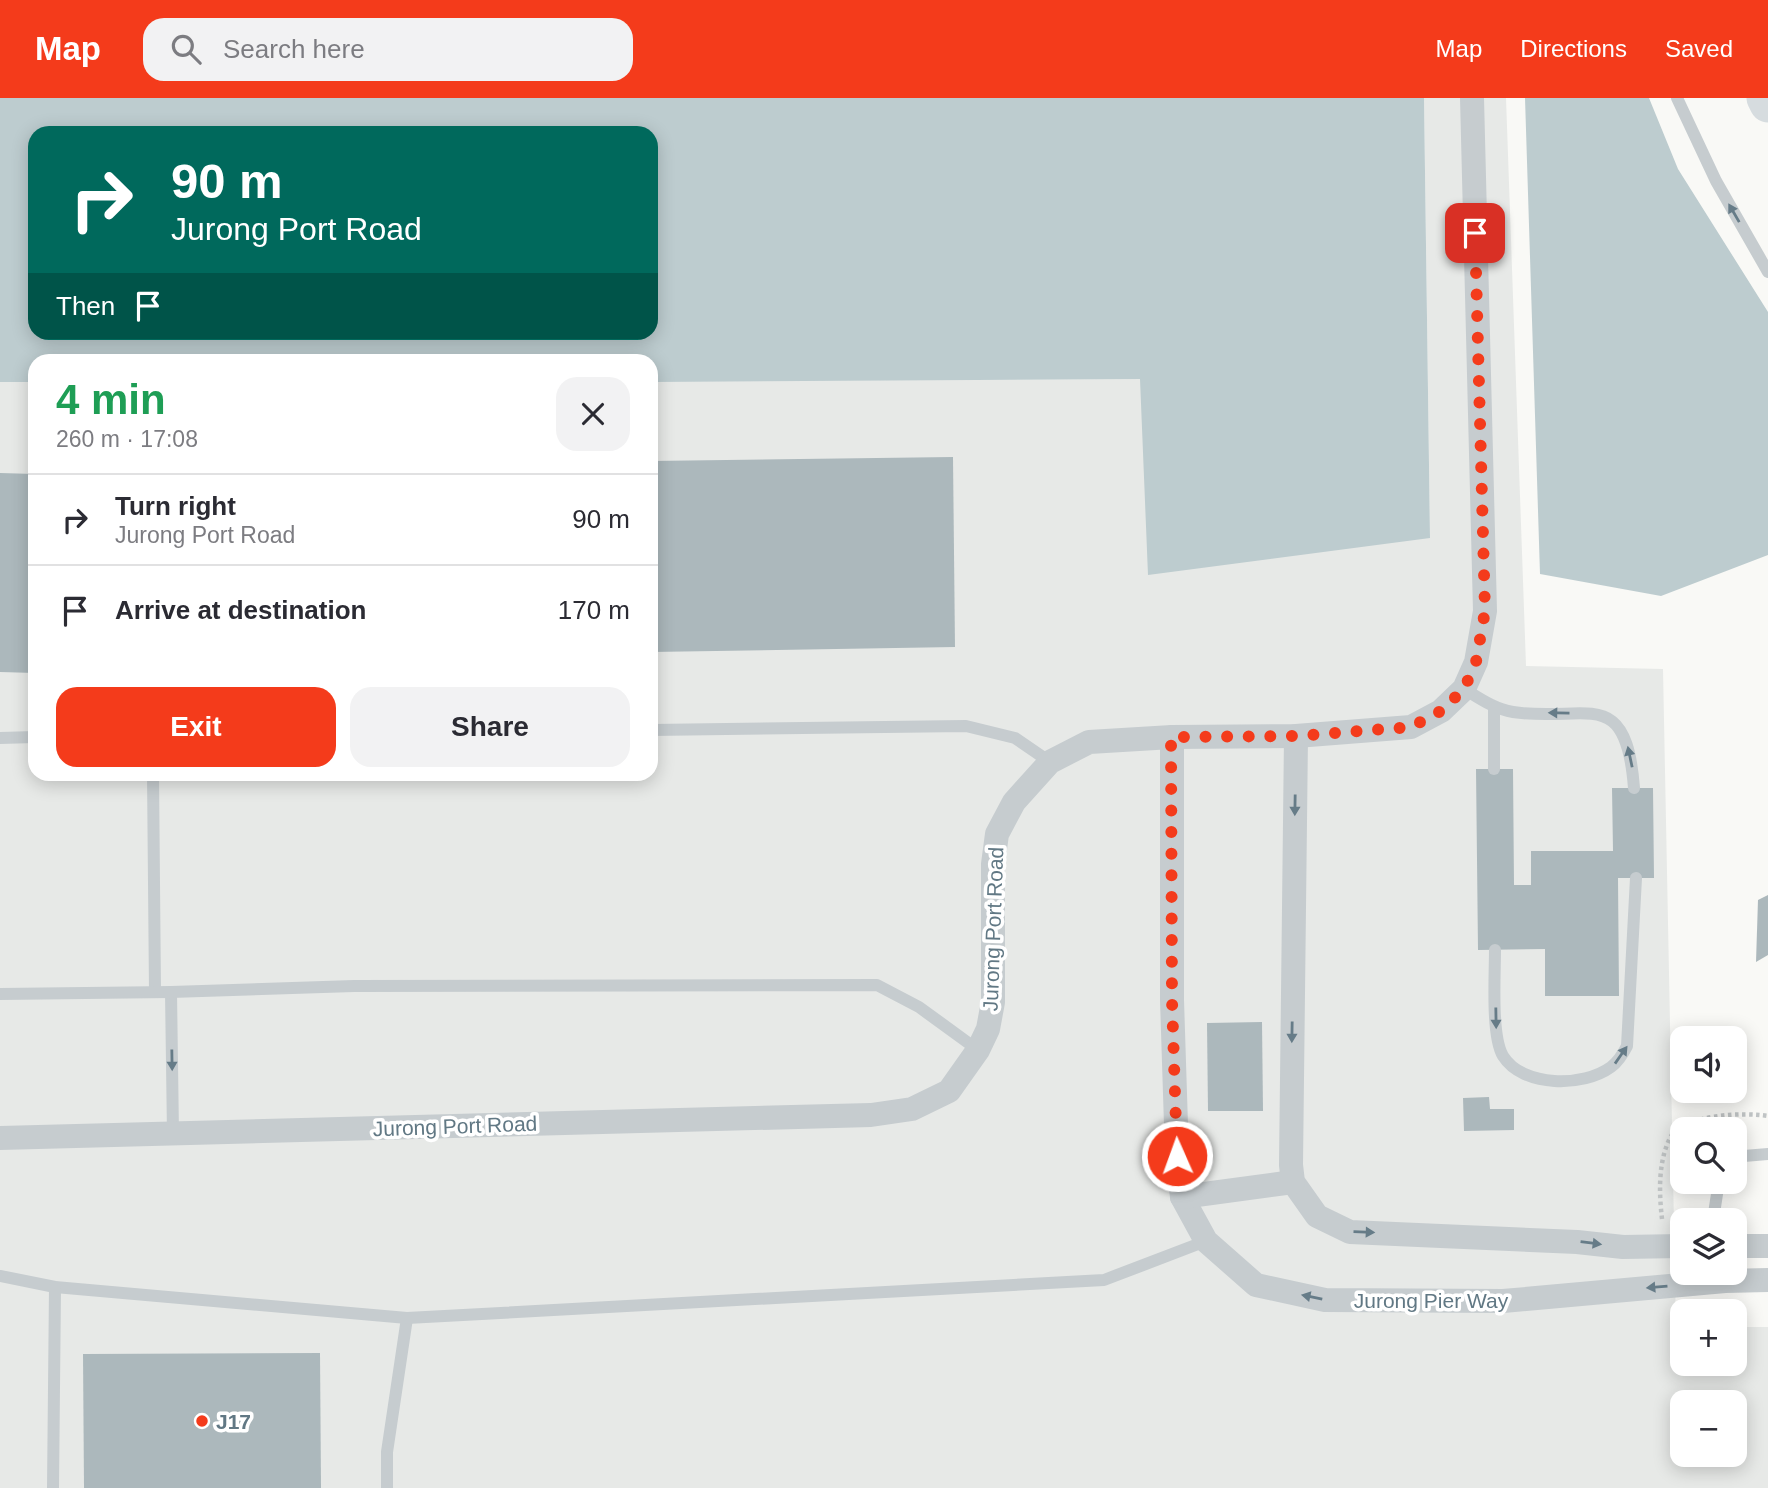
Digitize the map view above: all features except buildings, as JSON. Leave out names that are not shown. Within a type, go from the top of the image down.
[{"type":"main road","points":[[1765,98],[1768,104]]},
{"type":"street","name":"Jurong Port Road","points":[[0,1138],[871,1115],[912,1109],[949,1091],[978,1050],[988,1029],[993,1002],[993,864],[997,834],[1014,802],[1050,762],[1089,743],[1171,737],[1296,736],[1411,727],[1441,711],[1464,689],[1476,662],[1485,611],[1472,98]]},
{"type":"street","points":[[1296,736],[1291,1165],[1293,1181],[1317,1216],[1350,1232],[1577,1241],[1623,1247],[1670,1247]]},
{"type":"street","name":"Jurong Pier Way","points":[[1171,737],[1172,1000],[1177,1156],[1182,1197],[1206,1241],[1256,1285],[1325,1300],[1503,1301],[1670,1282]]},
{"type":"street","points":[[1182,1197],[1293,1181]]},
{"type":"street","points":[[1747,1246],[1768,1246]]},
{"type":"street","name":"Jurong Pier Way","points":[[1747,1278],[1768,1280]]},
{"type":"lane","points":[[1677,98],[1716,181],[1768,272]]},
{"type":"lane","points":[[1464,689],[1494,707],[1513,712],[1593,713],[1609,718],[1626,740],[1632,759],[1634,788]]},
{"type":"lane","points":[[1494,707],[1494,769]]},
{"type":"lane","points":[[658,730],[966,726],[1015,738],[1050,762]]},
{"type":"lane","points":[[0,738],[28,737]]},
{"type":"lane","points":[[153,781],[155,992]]},
{"type":"lane","points":[[1495,950],[1497,1041],[1504,1058],[1514,1068],[1543,1080],[1562,1082],[1596,1075],[1621,1058],[1628,1046],[1636,878]]},
{"type":"lane","points":[[0,994],[354,986],[877,985],[919,1007],[978,1050]]},
{"type":"lane","points":[[171,992],[173,1134]]},
{"type":"lane","points":[[1747,1156],[1768,1154]]},
{"type":"lane","points":[[0,1276],[55,1287],[407,1318],[1104,1280],[1206,1241]]},
{"type":"lane","points":[[53,1488],[55,1287]]},
{"type":"lane","points":[[387,1488],[387,1452],[407,1318]]},
{"type":"path","points":[[1670,1236],[1660,1198],[1662,1162],[1671,1135],[1695,1120],[1723,1115],[1768,1116]]},
{"type":"shaded area","points":[[0,98],[1424,98],[1430,538],[1148,575],[1140,379],[658,382],[658,354],[28,354],[28,382],[0,382]]},
{"type":"shaded area","points":[[1424,98],[1506,98],[1526,666],[1663,669],[1672,1117],[1670,1194],[1673,1194],[1674,1208],[1670,1208],[1670,1285],[1675,1285],[1675,1299],[1670,1299],[1670,1376],[1747,1376],[1747,1327],[1768,1327],[1768,1488],[0,1488],[0,382],[28,382],[28,781],[658,781],[658,381],[1140,379],[1430,537]]},
{"type":"shaded area","points":[[1525,98],[1649,98],[1678,169],[1768,312],[1768,555],[1661,596],[1540,574]]},
{"type":"place","name":"J17","points":[[202,1421]]},
{"type":"route","points":[[1177,1156],[1172,1000],[1171,737],[1296,736],[1411,727],[1441,711],[1464,689],[1476,662],[1485,611],[1475,233]]}]
